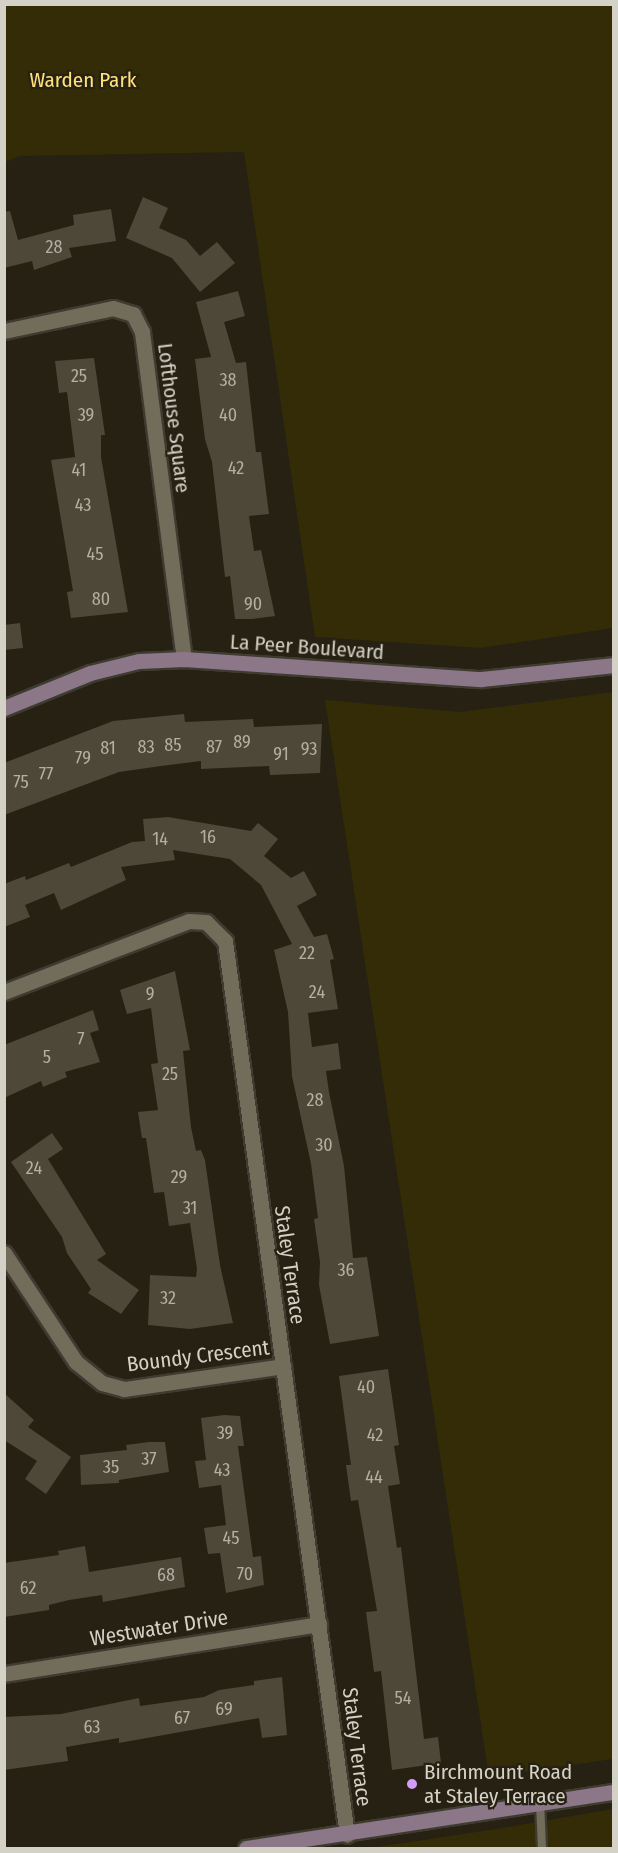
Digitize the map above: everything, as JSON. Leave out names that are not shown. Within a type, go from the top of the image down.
[{"type":"street","name":"Lofthouse Square","points":[[4,331],[113,308],[133,314],[142,332],[184,659]]},
{"type":"street","name":"La Peer Boulevard","points":[[4,708],[90,674],[139,661],[184,659],[481,679],[614,665]]},
{"type":"street","name":"Staley Terrace","points":[[4,992],[189,921],[206,922],[225,941],[347,1835]]},
{"type":"street","name":"Boundy Crescent","points":[[4,1253],[76,1362],[102,1383],[124,1389],[283,1366]]},
{"type":"street","name":"Westwater Drive","points":[[4,1674],[319,1624]]},
{"type":"street","points":[[246,1848],[347,1835],[540,1802],[614,1792]]},
{"type":"lane","points":[[540,1802],[542,1848]]},
{"type":"green space","name":"Warden Park","points":[[5,4],[613,5],[613,628],[481,648],[315,637],[244,152],[20,156],[5,162]]},
{"type":"green space","points":[[613,692],[613,1759],[489,1777],[325,700],[460,712]]},
{"type":"green space","points":[[613,1809],[613,1848],[370,1848],[496,1829]]},
{"type":"building","points":[[143,197],[168,208],[159,228],[186,240],[200,256],[217,242],[235,263],[200,292],[172,258],[126,238]]},
{"type":"building","points":[[111,209],[116,241],[69,248],[72,257],[34,270],[32,261],[4,268],[4,212],[10,211],[18,240],[74,225],[73,215]]},
{"type":"building","points":[[238,291],[245,316],[224,322],[236,363],[246,362],[256,452],[261,452],[269,514],[249,516],[254,551],[261,550],[275,616],[252,619],[235,619],[230,576],[225,577],[212,462],[205,439],[195,359],[211,357],[196,302]]},
{"type":"building","points":[[94,358],[105,435],[101,435],[101,457],[128,612],[71,618],[67,592],[73,591],[51,460],[75,457],[67,392],[59,393],[55,361]]},
{"type":"building","points":[[20,623],[23,648],[4,650],[4,625]]},
{"type":"building","points":[[184,714],[185,722],[253,719],[254,727],[322,724],[320,773],[270,775],[269,766],[201,769],[201,761],[161,766],[119,772],[4,815],[4,763],[113,721]]},
{"type":"building","points":[[168,817],[251,831],[258,823],[278,839],[264,856],[291,878],[304,871],[317,895],[297,906],[314,937],[327,934],[334,959],[330,960],[338,1009],[308,1013],[312,1047],[338,1043],[341,1069],[326,1071],[344,1166],[353,1258],[367,1257],[379,1336],[330,1344],[319,1285],[320,1262],[314,1219],[318,1218],[311,1164],[292,1076],[288,1012],[274,950],[292,944],[261,885],[230,859],[173,850],[175,860],[121,867],[126,880],[61,910],[54,893],[25,905],[30,917],[4,927],[4,884],[25,876],[26,880],[69,863],[71,867],[132,842],[145,841],[143,819]]},
{"type":"building","points":[[175,971],[190,1050],[183,1051],[191,1127],[196,1151],[201,1150],[205,1160],[220,1265],[233,1323],[190,1329],[148,1325],[150,1275],[196,1277],[197,1269],[190,1223],[169,1226],[164,1192],[154,1193],[146,1138],[142,1138],[138,1112],[158,1110],[151,1064],[158,1063],[151,1008],[127,1014],[120,990]]},
{"type":"building","points":[[93,1010],[99,1030],[90,1033],[100,1062],[65,1072],[67,1077],[43,1087],[41,1081],[4,1098],[4,1045]]},
{"type":"building","points":[[52,1133],[63,1149],[48,1159],[106,1254],[97,1260],[139,1290],[121,1314],[88,1293],[91,1289],[67,1253],[62,1237],[11,1162]]},
{"type":"building","points":[[388,1369],[399,1445],[394,1446],[400,1484],[388,1486],[397,1548],[401,1547],[424,1739],[438,1737],[441,1763],[392,1770],[381,1671],[374,1672],[366,1612],[377,1611],[358,1500],[351,1501],[346,1465],[351,1465],[339,1376]]},
{"type":"building","points":[[4,1393],[34,1420],[28,1427],[71,1457],[46,1494],[25,1479],[37,1461],[4,1440]]},
{"type":"building","points":[[224,1415],[240,1416],[244,1446],[238,1446],[253,1557],[261,1556],[264,1585],[226,1593],[220,1553],[208,1554],[204,1528],[226,1525],[221,1485],[199,1488],[195,1461],[206,1460],[201,1418]]},
{"type":"building","points":[[165,1442],[169,1472],[119,1480],[119,1483],[81,1485],[80,1455],[127,1450],[126,1445]]},
{"type":"building","points":[[85,1546],[89,1572],[181,1557],[185,1587],[103,1602],[102,1595],[69,1600],[49,1605],[49,1610],[4,1617],[4,1563],[59,1555],[58,1551]]},
{"type":"building","points":[[282,1677],[287,1735],[262,1738],[259,1718],[119,1743],[119,1738],[66,1747],[68,1761],[4,1770],[4,1717],[61,1714],[139,1698],[140,1706],[204,1697],[219,1690],[254,1685],[254,1681]]},
{"type":"place","name":"Birchmount Road at Staley Terrace","points":[[412,1784]]}]
